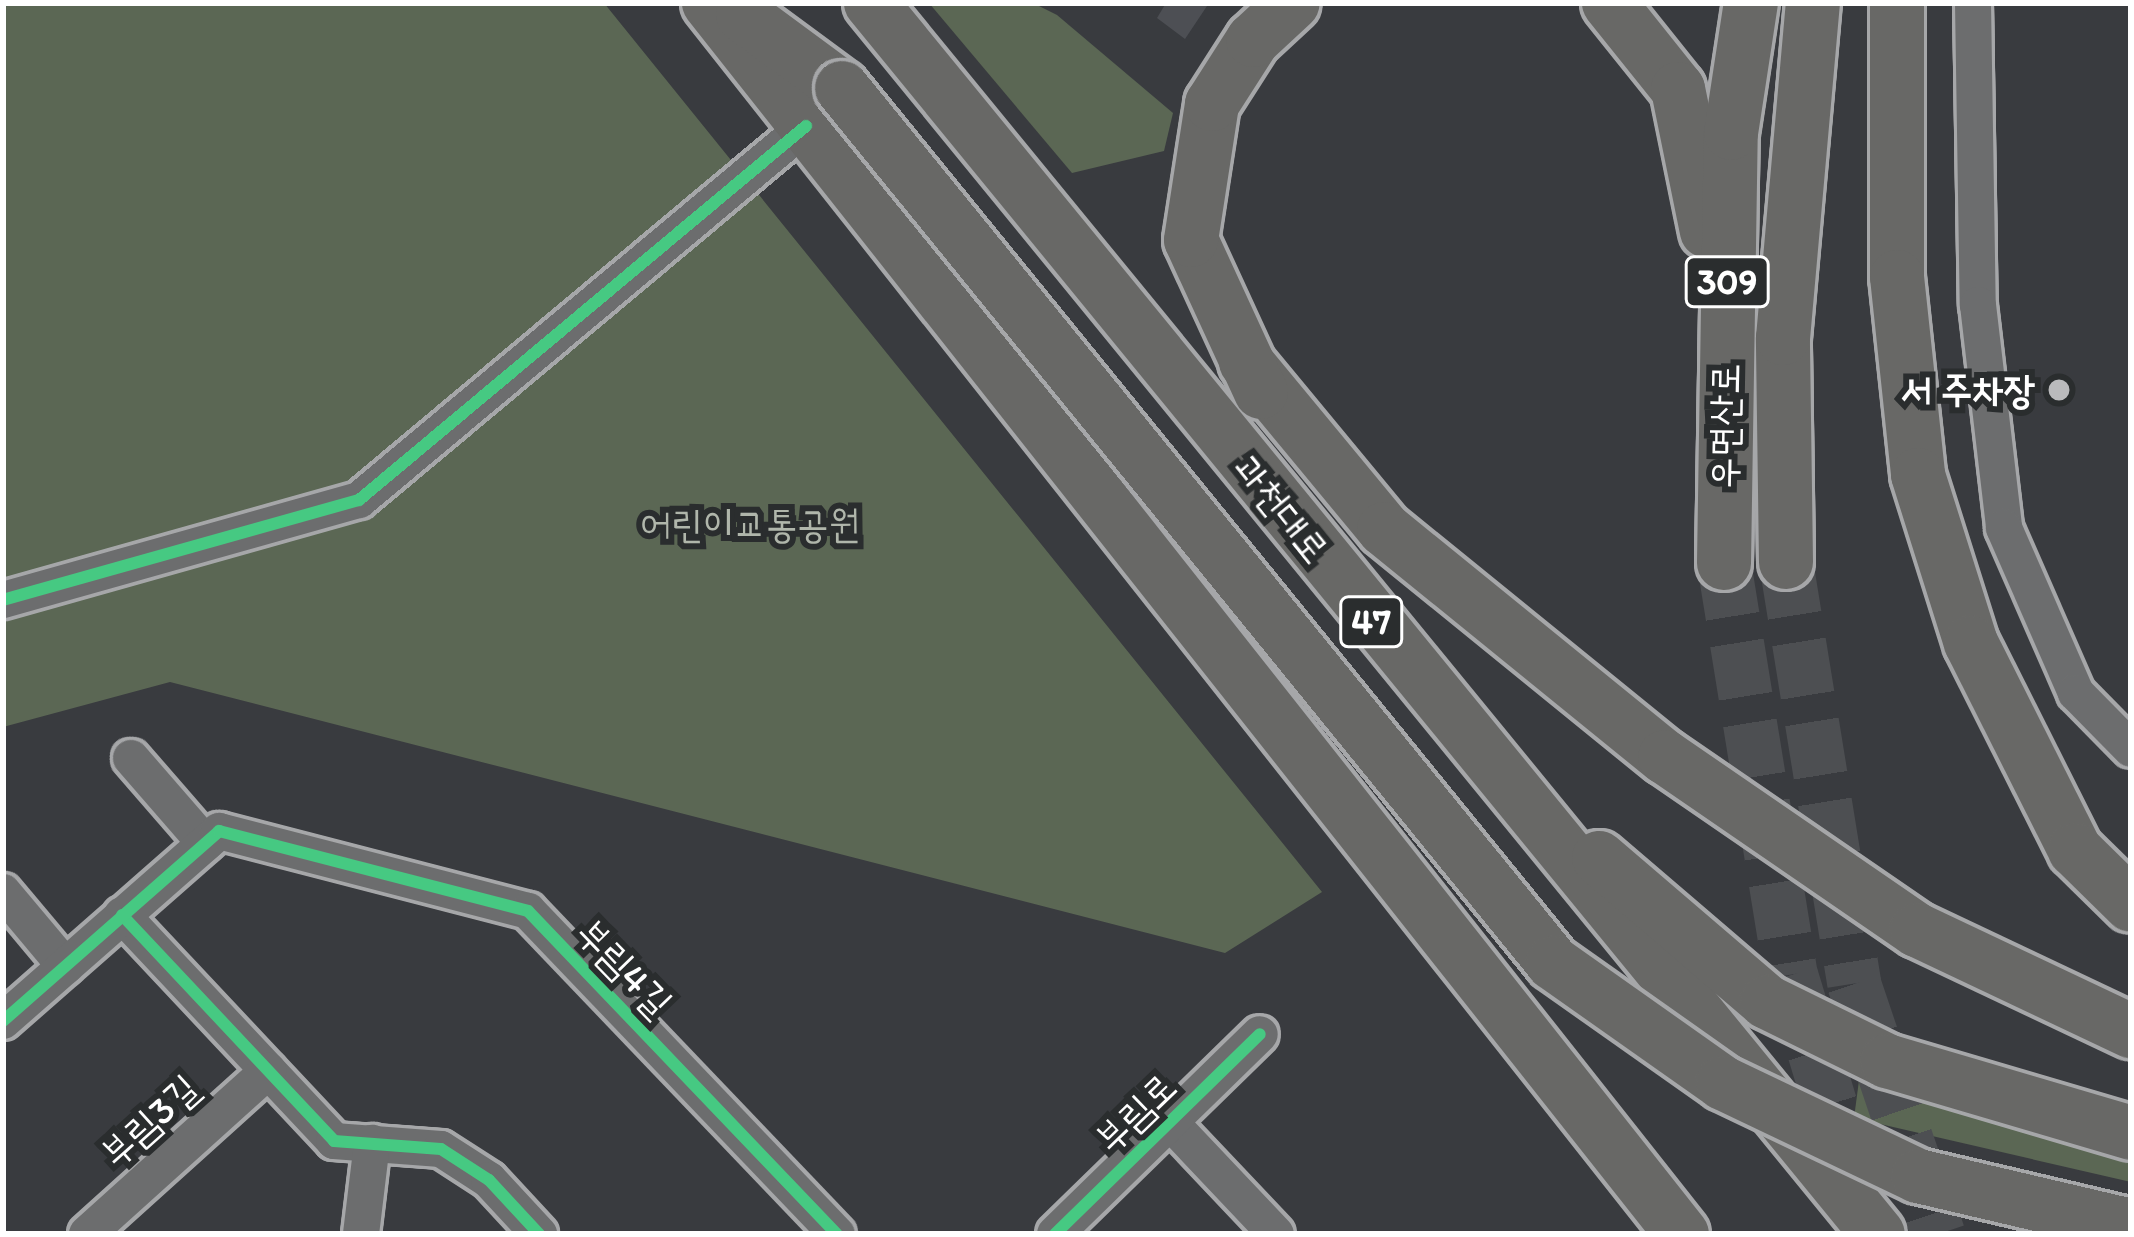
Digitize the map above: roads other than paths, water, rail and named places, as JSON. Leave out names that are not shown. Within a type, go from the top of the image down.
[{"type":"highway","points":[[709,3],[824,107],[1682,1234]]},
{"type":"highway","points":[[726,3],[824,107],[1553,963],[1724,1083],[1918,1176],[2131,1226]]},
{"type":"highway","name":"과천대로","points":[[871,3],[1390,645],[1536,809],[1878,1234]]},
{"type":"highway","points":[[1293,3],[1253,40],[1212,104],[1191,240],[1246,362],[1390,645]]},
{"type":"highway","points":[[1609,3],[1678,89],[1726,322]]},
{"type":"highway","name":"우면산로","points":[[1724,562],[1731,133],[1751,3]]},
{"type":"highway","name":"우면산로","points":[[1786,562],[1783,338],[1813,3]]},
{"type":"highway","points":[[1897,3],[1897,278],[1918,475],[1971,644],[2075,850],[2131,905]]},
{"type":"highway","points":[[1246,362],[1384,530],[1665,758],[1917,930],[2131,1031]]},
{"type":"highway","points":[[1536,809],[1767,1002],[1887,1061],[2131,1133]]},
{"type":"street","points":[[1973,3],[1978,305],[2003,529],[2076,693],[2131,749]]},
{"type":"street","points":[[3,600],[359,500],[824,107]]},
{"type":"street","points":[[3,1021],[205,843],[131,758]]},
{"type":"street","name":"부림4길","points":[[205,843],[218,831],[528,911],[837,1234]]},
{"type":"street","points":[[3,892],[65,966]]},
{"type":"street","points":[[122,915],[334,1141],[441,1149],[489,1180],[538,1234]]},
{"type":"street","name":"부림로","points":[[1055,1234],[1260,1034]]},
{"type":"street","name":"부림3길","points":[[87,1234],[268,1071]]},
{"type":"street","name":"부림로","points":[[1170,1123],[1276,1234]]},
{"type":"street","points":[[361,1234],[372,1143]]},
{"type":"tunnel","points":[[1786,562],[1854,984],[1938,1234]]},
{"type":"tunnel","points":[[1724,563],[1791,975],[1852,1176]]},
{"type":"place","name":"서 주차장","points":[[2059,390]]},
{"type":"park label","name":"어린이교통공원","points":[[750,524]]}]
